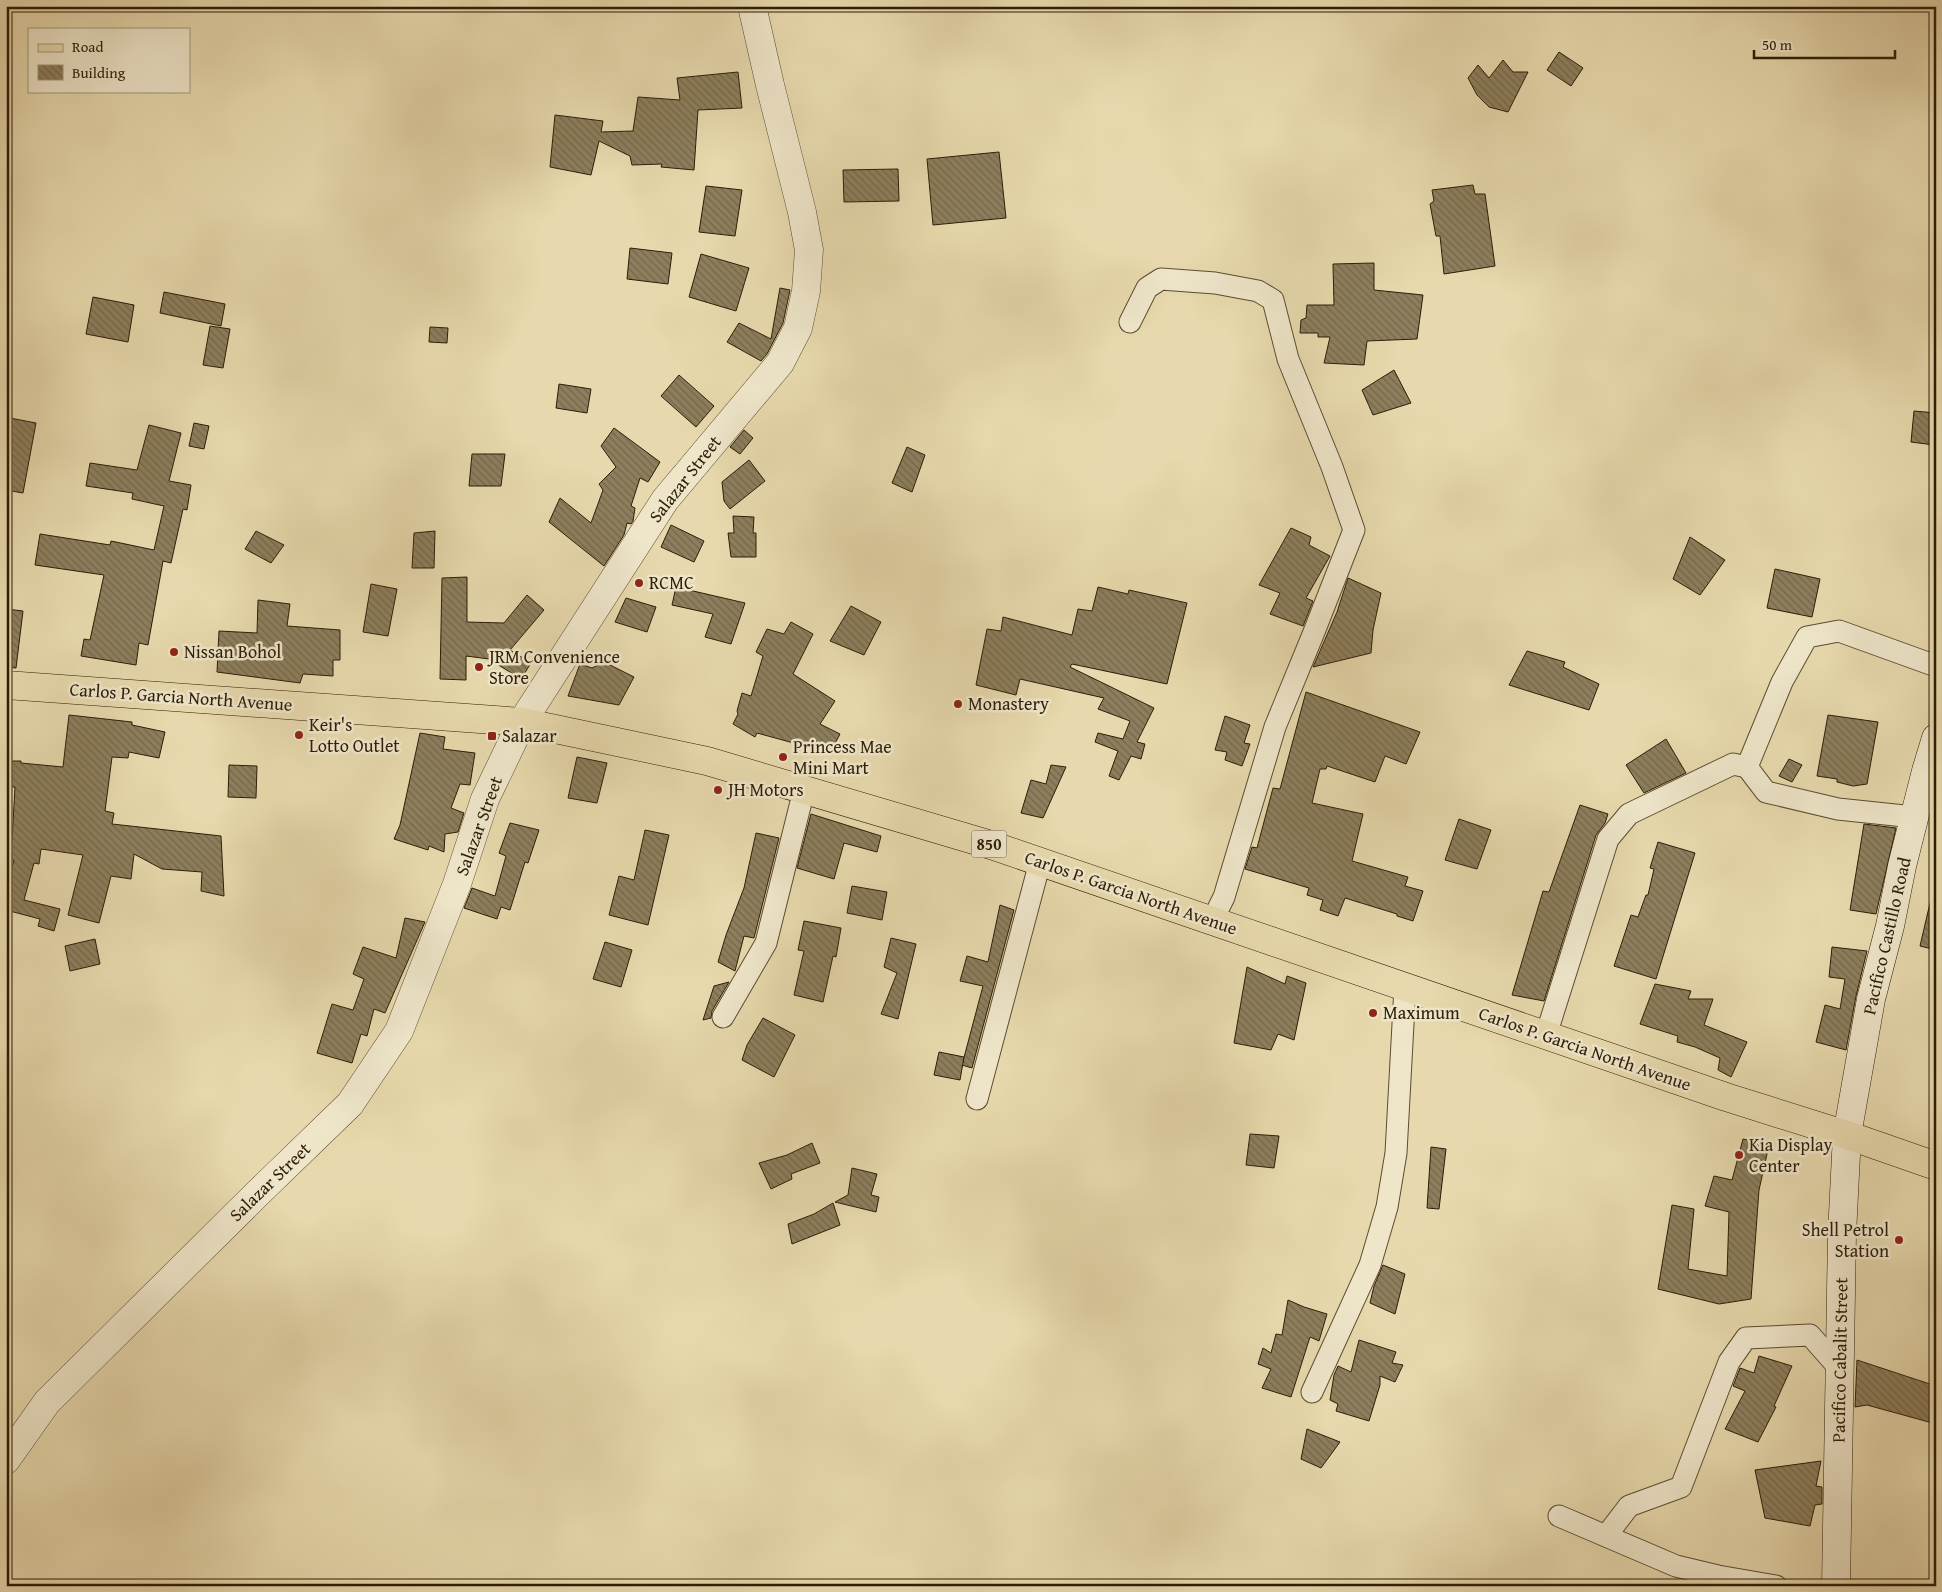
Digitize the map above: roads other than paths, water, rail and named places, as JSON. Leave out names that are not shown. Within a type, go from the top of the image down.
[{"type":"main road","name":"Carlos P. Garcia North Avenue","points":[[6,684],[522,722],[707,761],[982,842],[1726,1097],[1847,1135],[1936,1166]]},
{"type":"street","name":"Salazar Street","points":[[6,1460],[47,1402],[258,1192],[350,1104],[399,1031],[458,884],[485,799],[522,722],[665,500],[780,363],[798,328],[806,291],[809,250],[802,212],[752,6]]},
{"type":"street","points":[[1130,322],[1146,288],[1161,279],[1215,283],[1258,291],[1273,300],[1288,359],[1332,467],[1354,530],[1275,727],[1224,897],[1212,921]]},
{"type":"street","points":[[1747,767],[1782,682],[1807,637],[1839,631],[1936,666]]},
{"type":"street","name":"Pacifico Castillo Road","points":[[1847,1135],[1871,999],[1914,817],[1936,738]]},
{"type":"street","points":[[1546,1035],[1608,839],[1629,814],[1733,764],[1747,767],[1766,792],[1838,809],[1914,817]]},
{"type":"street","points":[[724,1017],[766,943],[804,790]]},
{"type":"street","points":[[977,1099],[1040,862]]},
{"type":"street","points":[[1312,1392],[1370,1265],[1387,1207],[1396,1153],[1405,987]]},
{"type":"street","name":"Pacifico Cabalit Street","points":[[1836,1586],[1839,1368],[1847,1135]]},
{"type":"street","points":[[1606,1536],[1629,1506],[1681,1488],[1729,1362],[1746,1338],[1810,1335],[1839,1368]]},
{"type":"street","points":[[1559,1516],[1676,1566],[1718,1576],[1776,1586]]},
{"type":"place","name":"RCMC","points":[[639,583]]},
{"type":"place","name":"Nissan Bohol","points":[[174,652]]},
{"type":"place","name":"JRM Convenience Store","points":[[479,667]]},
{"type":"place","name":"Monastery","points":[[958,704]]},
{"type":"place","name":"Keir's Lotto Outlet","points":[[299,735]]},
{"type":"place","name":"Salazar","points":[[492,736]]},
{"type":"place","name":"Princess Mae Mini Mart","points":[[783,757]]},
{"type":"place","name":"JH Motors","points":[[718,790]]},
{"type":"place","name":"Maximum","points":[[1373,1013]]},
{"type":"place","name":"Kia Display Center","points":[[1739,1155]]},
{"type":"place","name":"Shell Petrol Station","points":[[1899,1240]]}]
